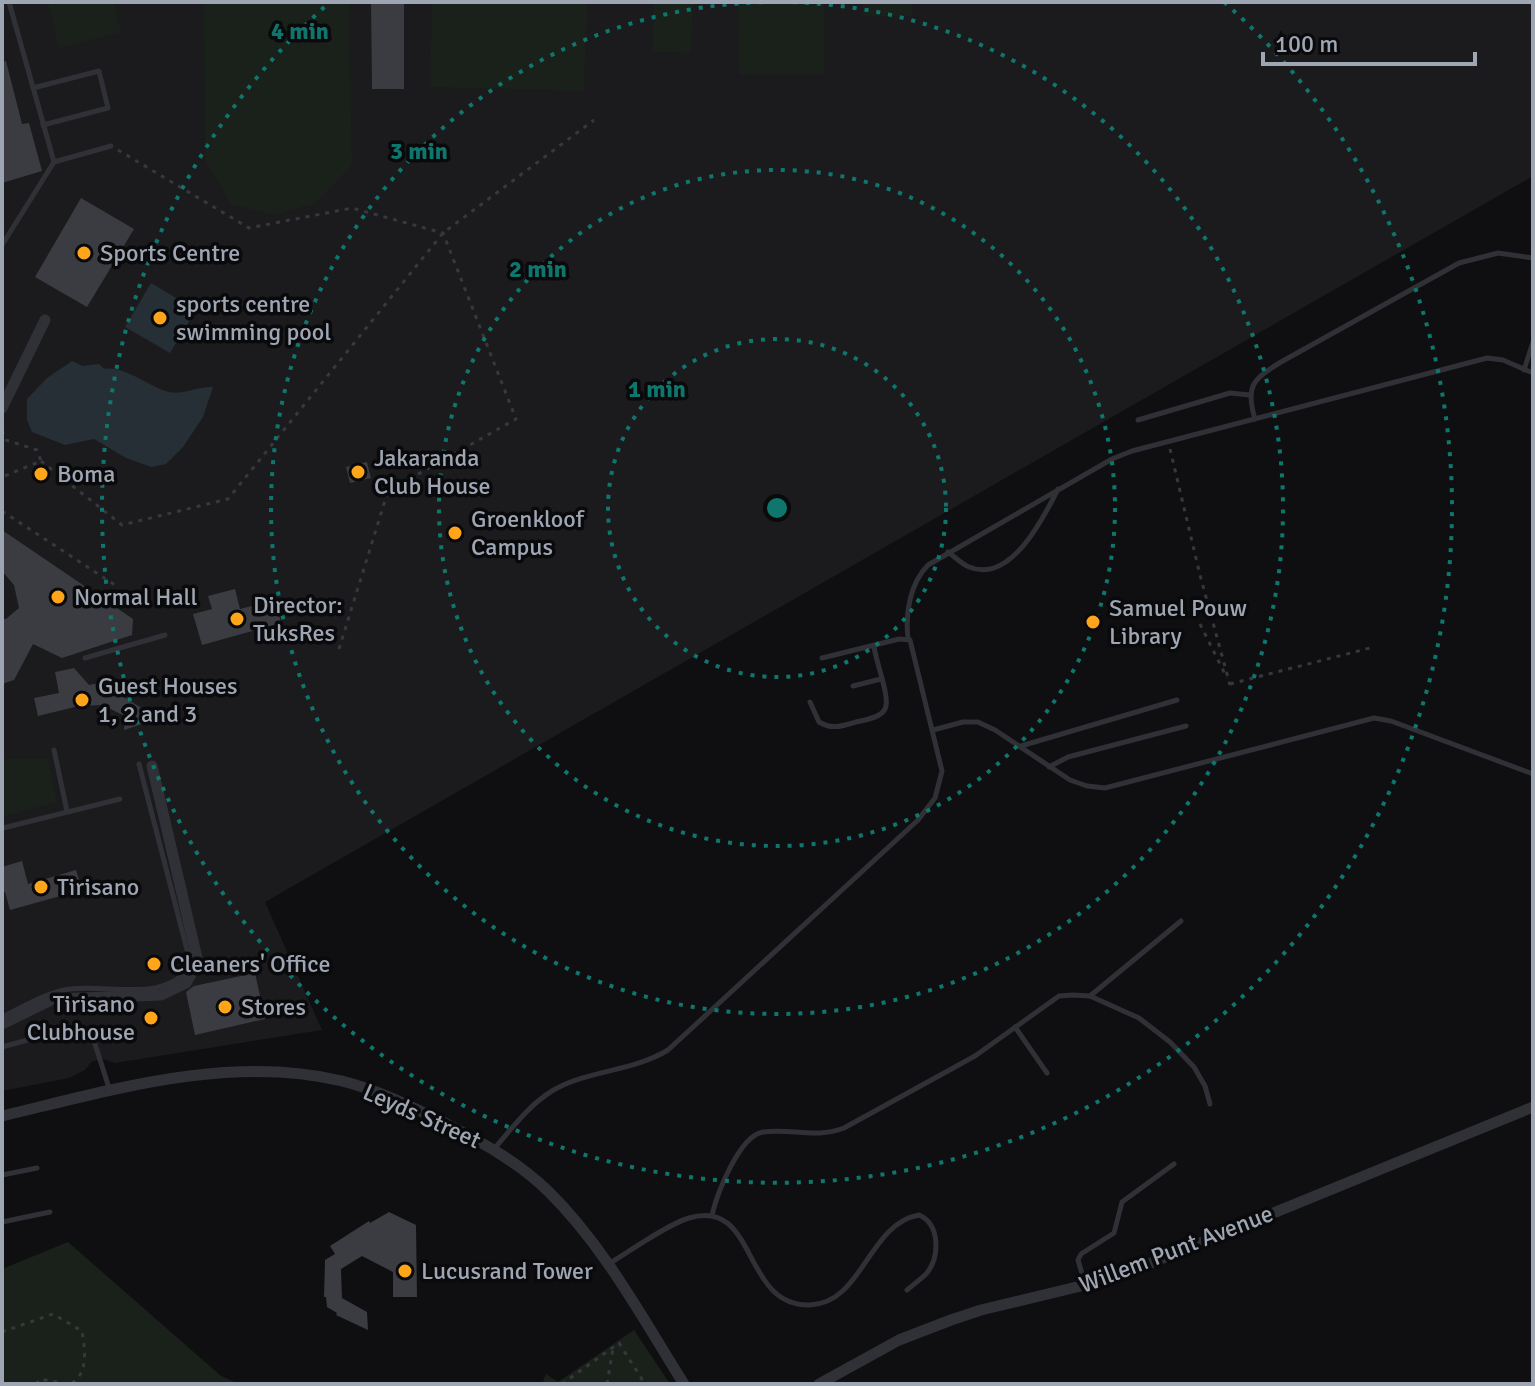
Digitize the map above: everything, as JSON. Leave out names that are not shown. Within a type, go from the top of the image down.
[{"type":"street","points":[[2,408],[45,320]]},
{"type":"street","points":[[2,1024],[53,999],[161,995],[186,983],[198,962],[146,765]]},
{"type":"street","name":"Leyds Street","points":[[2,1116],[199,1074],[264,1073],[326,1078],[408,1104],[494,1149],[521,1167],[549,1192],[607,1265],[684,1384]]},
{"type":"street","name":"Willem Punt Avenue","points":[[819,1384],[879,1350],[929,1328],[981,1310],[1085,1285],[1228,1233],[1533,1107]]},
{"type":"lane","points":[[9,2],[54,162]]},
{"type":"lane","points":[[33,88],[99,71],[108,108],[43,125]]},
{"type":"lane","points":[[2,245],[54,162],[111,146]]},
{"type":"lane","points":[[1255,419],[1250,395],[1253,383],[1261,374],[1459,263],[1498,253],[1533,258]]},
{"type":"lane","points":[[1524,370],[1533,342]]},
{"type":"lane","points":[[494,1149],[534,1105],[552,1091],[578,1080],[645,1062],[668,1050],[925,814],[937,794],[942,775],[941,756],[908,638],[907,615],[918,579],[928,565],[1112,459],[1168,441],[1487,358],[1503,360],[1533,373]]},
{"type":"lane","points":[[1138,420],[1230,393],[1250,395]]},
{"type":"lane","points":[[948,552],[974,568],[1007,561],[1036,530],[1058,489]]},
{"type":"lane","points":[[85,658],[165,635]]},
{"type":"lane","points":[[822,658],[908,638]]},
{"type":"lane","points":[[810,702],[819,722],[832,727],[883,712],[886,705],[874,646]]},
{"type":"lane","points":[[853,686],[881,679]]},
{"type":"lane","points":[[1020,746],[1177,700]]},
{"type":"lane","points":[[933,730],[958,723],[978,722],[1070,780],[1087,786],[1110,788],[1257,746],[1374,718],[1391,721],[1533,774]]},
{"type":"lane","points":[[1049,767],[1068,757],[1186,726]]},
{"type":"lane","points":[[54,750],[67,811]]},
{"type":"lane","points":[[2,1017],[56,992],[72,989],[162,988],[184,976],[191,965],[146,765]]},
{"type":"lane","points":[[3,828],[120,799]]},
{"type":"lane","points":[[1090,996],[1181,921]]},
{"type":"lane","points":[[712,1215],[727,1175],[752,1136],[770,1132],[825,1134],[844,1128],[975,1056],[1059,996],[1090,996],[1139,1018],[1170,1042],[1194,1067],[1205,1086],[1210,1104]]},
{"type":"lane","points":[[1015,1027],[1047,1073]]},
{"type":"lane","points":[[2,1047],[68,1029],[84,1032],[95,1044],[110,1092]]},
{"type":"lane","points":[[1085,1285],[1078,1260],[1081,1254],[1114,1233],[1122,1202],[1174,1164]]},
{"type":"lane","points":[[2,1175],[37,1168]]},
{"type":"lane","points":[[2,1222],[50,1212]]},
{"type":"lane","points":[[607,1265],[681,1221],[712,1215],[735,1229],[770,1289],[790,1301],[812,1305],[838,1296],[871,1252],[894,1229],[909,1218],[921,1216],[928,1221],[933,1232],[934,1260],[926,1274],[907,1290]]},
{"type":"path","points":[[2,430],[6,440],[37,450],[41,461],[122,525],[228,499],[443,233],[594,120]]},
{"type":"path","points":[[111,146],[249,228],[352,208],[443,233]]},
{"type":"path","points":[[339,649],[388,491],[516,419],[443,233]]},
{"type":"path","points":[[1168,441],[1230,685]]},
{"type":"path","points":[[2,477],[41,461]]},
{"type":"path","points":[[2,511],[115,585]]},
{"type":"path","points":[[1200,624],[1230,685]]},
{"type":"path","points":[[1230,685],[1374,647]]},
{"type":"path","points":[[2,1332],[53,1314],[82,1331],[84,1366],[78,1380],[68,1384],[40,1379],[36,1384]]},
{"type":"path","points":[[562,1384],[619,1343],[645,1384]]},
{"type":"path","points":[[607,1384],[613,1348]]},
{"type":"path","points":[[2,1384],[20,1384]]},
{"type":"shaded area","name":"Groenkloof Campus","points":[[2,2],[1533,2],[1533,176],[265,902],[322,1030],[115,1063],[103,1059],[91,1062],[85,1070],[69,1078],[2,1091]]},
{"type":"shaded area","points":[[48,2],[114,2],[121,32],[59,48]]},
{"type":"shaded area","points":[[204,2],[349,2],[352,165],[316,203],[275,215],[231,204],[205,160]]},
{"type":"shaded area","points":[[432,2],[587,2],[584,91],[430,87]]},
{"type":"shaded area","points":[[654,2],[693,2],[691,53],[652,52]]},
{"type":"shaded area","points":[[738,2],[824,2],[824,74],[739,74]]},
{"type":"shaded area","points":[[863,2],[912,2],[912,16],[863,16]]},
{"type":"shaded area","name":"sports centre swimming pool","points":[[151,283],[196,310],[170,353],[125,327]]},
{"type":"shaded area","points":[[72,361],[83,366],[99,364],[104,369],[120,370],[169,392],[213,387],[203,417],[183,447],[166,464],[151,467],[126,458],[94,439],[65,445],[32,432],[27,420],[27,399],[47,378]]},
{"type":"shaded area","points":[[2,759],[48,759],[57,802],[2,817]]},
{"type":"shaded area","points":[[68,1242],[221,1376],[239,1384],[2,1384],[2,1269]]},
{"type":"shaded area","points":[[634,1330],[670,1384],[542,1384],[546,1374],[558,1382]]},
{"type":"building","points":[[371,2],[404,2],[404,89],[372,89]]},
{"type":"building","points":[[6,61],[22,124],[29,123],[42,171],[2,183],[2,62]]},
{"type":"building","name":"Sports Centre","points":[[81,198],[134,229],[87,307],[35,277]]},
{"type":"building","name":"Jakaranda Club House","points":[[367,462],[371,478],[350,483],[346,467]]},
{"type":"building","name":"Normal Hall","points":[[2,530],[133,619],[132,635],[62,658],[33,644],[14,680],[2,684],[2,619],[19,608],[14,585],[2,571]]},
{"type":"building","name":"Director: TuksRes","points":[[235,589],[240,609],[275,600],[281,623],[202,645],[193,614],[212,609],[208,596]]},
{"type":"building","name":"Guest Houses 1, 2 and 3","points":[[74,668],[89,685],[109,681],[110,688],[143,709],[139,715],[145,723],[124,730],[125,716],[102,705],[79,706],[38,716],[34,698],[59,693],[55,672]]},
{"type":"building","name":"Tirisano","points":[[22,861],[28,884],[76,870],[82,890],[10,910],[5,892],[2,893],[2,867]]},
{"type":"building","name":"Cleaners' Office","points":[[159,956],[162,969],[150,971],[147,958]]},
{"type":"building","name":"Stores","points":[[255,973],[265,1019],[195,1035],[186,992],[194,986]]},
{"type":"building","name":"Lucusrand Tower","points":[[389,1212],[416,1225],[417,1297],[393,1297],[393,1272],[362,1256],[341,1269],[342,1298],[367,1312],[368,1330],[336,1315],[327,1307],[324,1297],[325,1260],[335,1254],[330,1246]]},
{"type":"place","name":"Sports Centre","points":[[84,253]]},
{"type":"place","name":"sports centre swimming pool","points":[[160,318]]},
{"type":"place","name":"Jakaranda Club House","points":[[358,472]]},
{"type":"place","name":"Boma","points":[[41,474]]},
{"type":"place","name":"Groenkloof Campus","points":[[455,533]]},
{"type":"place","name":"Normal Hall","points":[[58,597]]},
{"type":"place","name":"Director: TuksRes","points":[[237,619]]},
{"type":"place","name":"Samuel Pouw Library","points":[[1093,622]]},
{"type":"place","name":"Guest Houses 1, 2 and 3","points":[[82,700]]},
{"type":"place","name":"Tirisano","points":[[41,887]]},
{"type":"place","name":"Cleaners' Office","points":[[154,964]]},
{"type":"place","name":"Stores","points":[[225,1007]]},
{"type":"place","name":"Tirisano Clubhouse","points":[[151,1018]]},
{"type":"place","name":"Lucusrand Tower","points":[[405,1271]]}]
